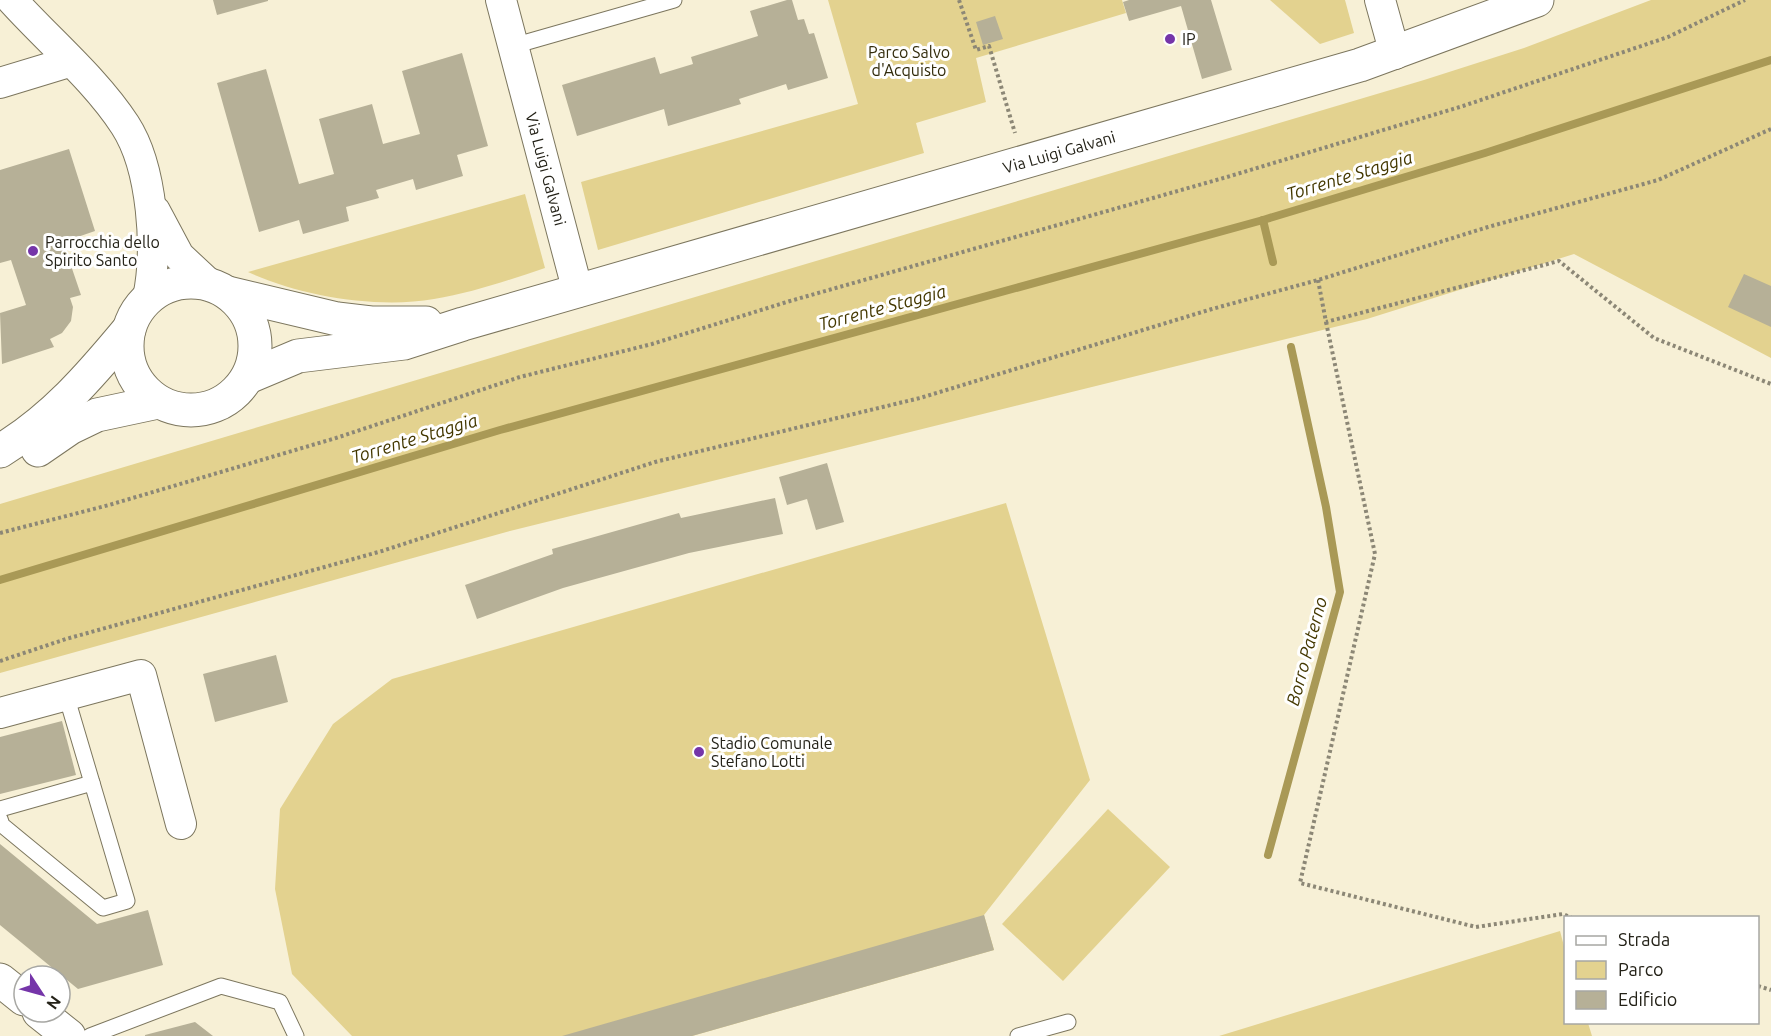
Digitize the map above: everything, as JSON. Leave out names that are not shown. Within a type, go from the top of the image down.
[{"type":"main road","name":"Via Luigi Galvani","points":[[129,329],[128,362],[145,392],[158,402],[174,408],[191,410],[208,408],[224,401],[248,377],[298,356],[404,343],[1395,54],[1537,0]]},
{"type":"main road","name":"Via Luigi Galvani","points":[[0,452],[58,410],[129,329],[136,312],[148,298],[161,289],[177,283],[218,288],[317,316],[353,322],[463,324]]},
{"type":"main road","points":[[218,288],[248,316],[254,330],[256,346],[248,377]]},
{"type":"main road","name":"Via Luigi Galvani","points":[[0,464],[30,454],[88,418],[108,411],[158,402]]},
{"type":"main road","points":[[54,1024],[69,1036]]},
{"type":"street","points":[[12,0],[126,126],[137,151],[148,196],[153,255],[148,298]]},
{"type":"street","name":"Via Luigi Galvani","points":[[501,0],[578,292]]},
{"type":"street","points":[[1380,0],[1395,54]]},
{"type":"street","points":[[0,83],[69,62]]},
{"type":"street","points":[[148,196],[179,256],[190,270],[218,288]]},
{"type":"street","points":[[0,713],[141,675],[181,824]]},
{"type":"lane","points":[[513,46],[674,0]]},
{"type":"lane","points":[[0,819],[2,825],[104,908],[127,901],[66,695]]},
{"type":"lane","points":[[0,809],[92,783]]},
{"type":"lane","points":[[90,1036],[221,986],[280,1002],[296,1036]]},
{"type":"lane","points":[[1018,1036],[1068,1022]]},
{"type":"path","points":[[959,0],[976,50],[988,46],[1025,162]]},
{"type":"path","points":[[0,533],[108,505],[336,438],[520,377],[652,344],[790,301],[1227,177],[1440,112],[1668,37],[1745,0]]},
{"type":"path","points":[[0,661],[66,639],[382,551],[655,462],[920,398],[1488,227],[1658,180],[1771,129]]},
{"type":"path","points":[[1326,322],[1559,261],[1654,338],[1771,384]]},
{"type":"path","points":[[1318,280],[1375,554],[1300,883],[1476,927],[1563,914],[1568,916]]},
{"type":"green space","name":"Parco Salvo d'Acquisto","points":[[828,0],[1122,0],[1126,13],[976,58],[986,102],[916,123],[924,153],[598,250],[581,182],[858,104]]},
{"type":"green space","points":[[1270,0],[1345,0],[1354,33],[1320,44]]},
{"type":"green space","points":[[1651,0],[1771,0],[1771,358],[1574,254],[1367,319],[510,531],[0,673],[0,504],[1424,80],[1524,48]]},
{"type":"green space","points":[[525,194],[545,268],[476,290],[412,302],[364,301],[291,288],[248,272]]},
{"type":"green space","name":"Stadio Comunale Stefano Lotti","points":[[1006,503],[1090,780],[984,915],[994,950],[692,1036],[352,1036],[292,974],[275,889],[280,809],[333,724],[392,679]]},
{"type":"green space","points":[[1108,809],[1170,867],[1063,981],[1002,924]]},
{"type":"green space","points":[[1560,931],[1564,946],[1564,1024],[1588,1024],[1592,1036],[1219,1036]]},
{"type":"building","points":[[213,0],[268,0],[268,1],[217,15]]},
{"type":"building","points":[[792,0],[798,20],[804,19],[809,34],[814,33],[828,78],[788,90],[786,84],[739,99],[741,104],[668,126],[664,109],[577,136],[562,85],[655,57],[660,74],[693,64],[691,57],[758,36],[750,11]]},
{"type":"building","points":[[1129,0],[1211,0],[1232,70],[1202,79],[1181,6],[1129,21],[1123,2]]},
{"type":"building","points":[[995,16],[1003,39],[983,45],[976,22]]},
{"type":"building","points":[[462,53],[488,146],[457,155],[463,176],[416,190],[413,179],[376,190],[379,198],[346,207],[349,221],[303,234],[299,220],[259,232],[217,83],[266,69],[299,184],[334,174],[319,119],[372,104],[383,144],[420,134],[402,71]]},
{"type":"building","name":"Parrocchia dello Spirito Santo","points":[[69,149],[95,231],[63,242],[81,295],[70,298],[73,307],[71,321],[62,333],[50,339],[54,347],[2,364],[0,313],[26,305],[11,260],[0,263],[0,170]]},
{"type":"building","points":[[1744,274],[1771,286],[1771,327],[1728,307]]},
{"type":"building","points":[[827,463],[844,522],[816,530],[807,499],[787,505],[779,477]]},
{"type":"building","points":[[775,498],[783,534],[689,553],[563,588],[477,619],[465,585],[553,554],[552,549],[679,513],[681,518]]},
{"type":"building","points":[[276,655],[288,702],[215,722],[203,674]]},
{"type":"building","points":[[62,721],[76,775],[0,794],[0,737]]},
{"type":"building","points":[[0,844],[97,924],[148,910],[163,965],[78,989],[72,984],[72,964],[48,964],[0,925]]},
{"type":"building","points":[[984,915],[994,950],[692,1036],[562,1036]]},
{"type":"building","points":[[195,1022],[213,1036],[145,1036],[145,1035]]},
{"type":"waterway","name":"Torrente Staggia","points":[[0,580],[500,430],[1263,220],[1485,153],[1771,60]]},
{"type":"waterway","name":"Borro Paterno","points":[[1263,220],[1273,262]]},
{"type":"waterway","name":"Borro Paterno","points":[[1268,855],[1340,592],[1326,507],[1291,347]]},
{"type":"place","name":"IP","points":[[1170,39]]},
{"type":"place","name":"Parrocchia dello Spirito Santo","points":[[33,251]]},
{"type":"place","name":"Stadio Comunale Stefano Lotti","points":[[699,752]]}]
